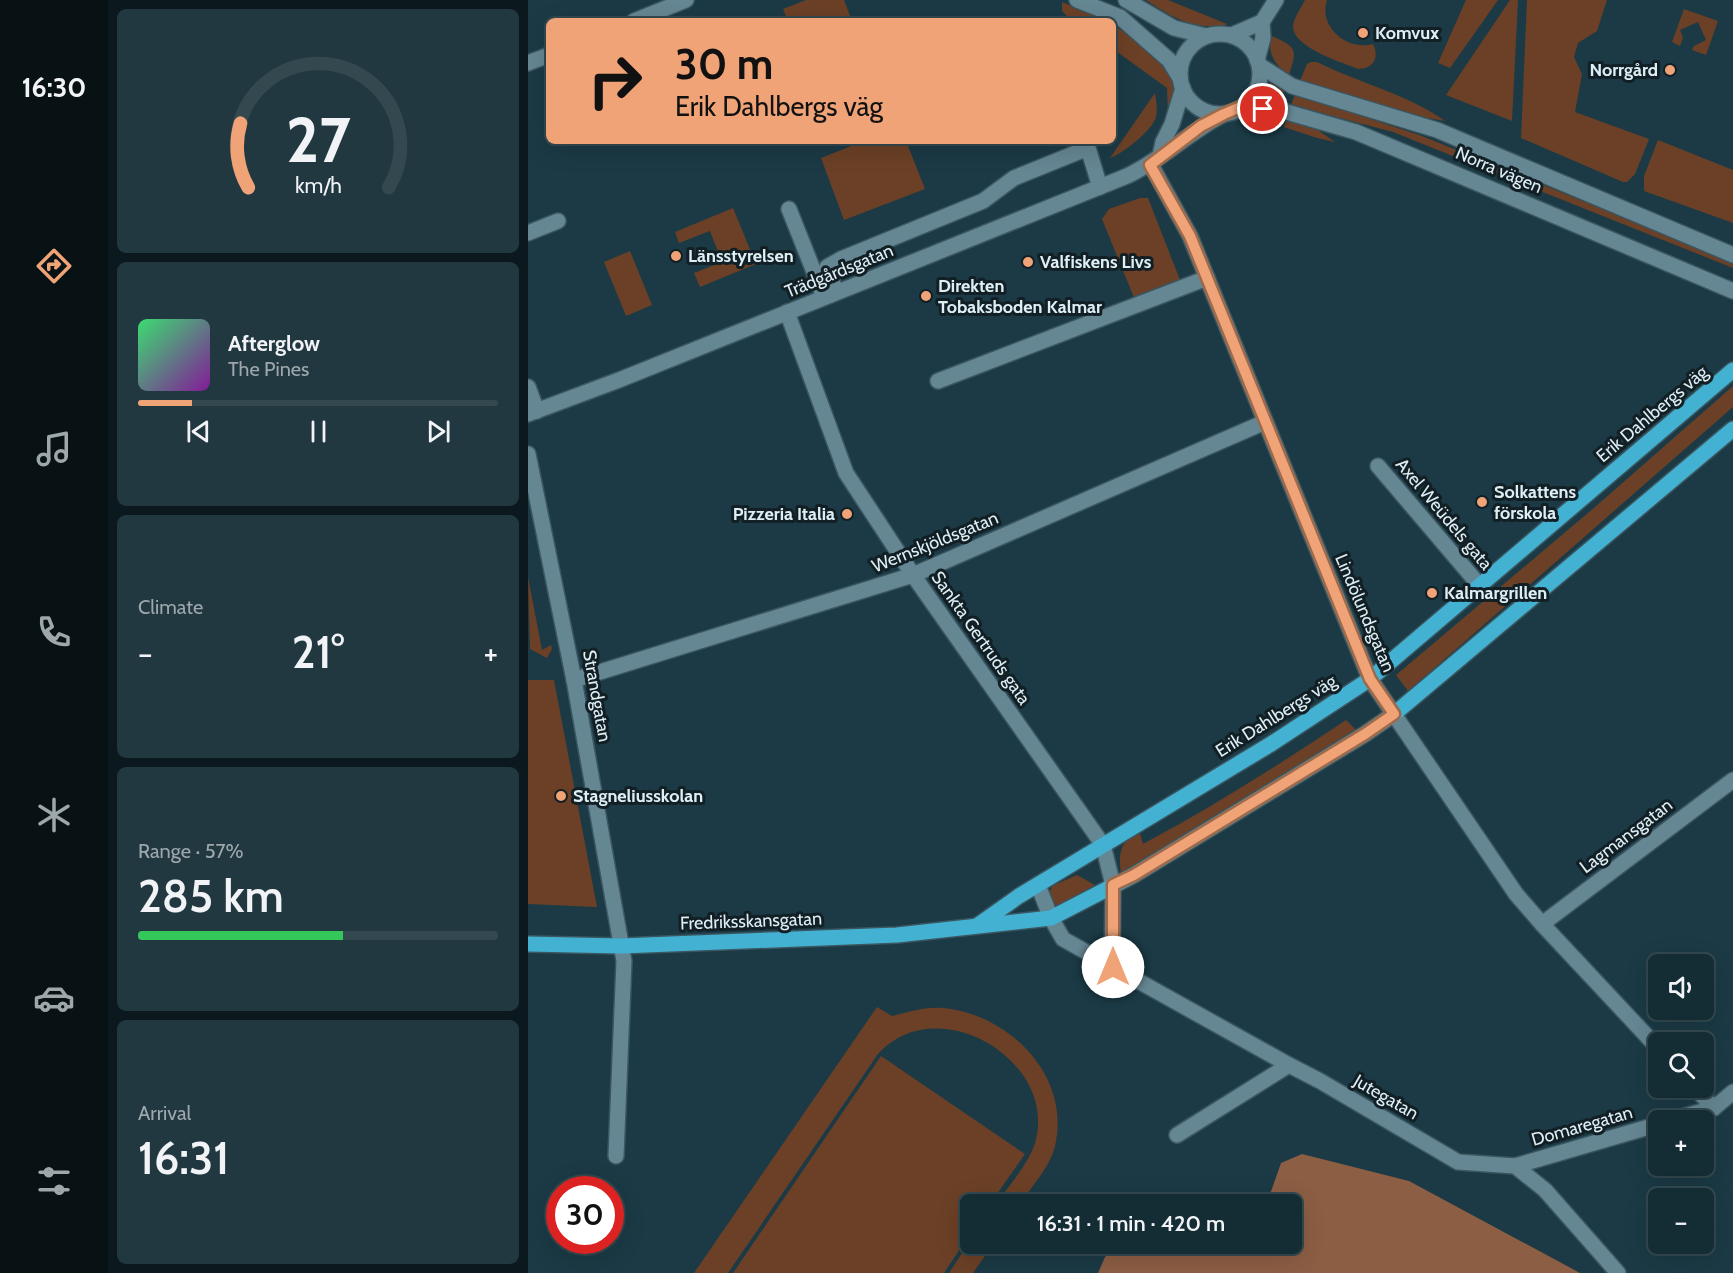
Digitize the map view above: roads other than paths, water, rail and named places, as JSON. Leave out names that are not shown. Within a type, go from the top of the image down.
[{"type":"main road","name":"Erik Dahlbergs väg","points":[[976,927],[1019,896],[1271,744],[1370,679],[1733,370]]},
{"type":"main road","points":[[976,927],[1051,918],[1144,869],[1365,734],[1394,714],[1733,429]]},
{"type":"main road","name":"Fredriksskansgatan","points":[[528,944],[621,946],[897,935],[976,927]]},
{"type":"street","points":[[641,18],[686,0]]},
{"type":"street","points":[[1077,0],[1120,17],[1169,60],[1195,105],[1214,113],[1224,114]]},
{"type":"street","points":[[1126,0],[1174,28],[1206,36]]},
{"type":"street","points":[[1155,161],[1172,124],[1184,57],[1197,41],[1206,36],[1232,35],[1262,22],[1276,0]]},
{"type":"street","points":[[1243,106],[1256,90],[1259,80],[1258,62],[1263,38],[1262,22]]},
{"type":"street","name":"Norra vägen","points":[[1232,35],[1245,43],[1258,62],[1292,86],[1437,130],[1733,255]]},
{"type":"street","points":[[528,63],[546,56]]},
{"type":"street","name":"Norra vägen","points":[[1224,114],[1243,106],[1283,111],[1356,132],[1733,291]]},
{"type":"street","name":"Trädgårdsgatan","points":[[532,412],[619,380],[1100,187],[1155,161],[1201,126],[1224,114]]},
{"type":"street","points":[[830,294],[827,267],[983,201],[1014,178],[1088,148],[1100,187]]},
{"type":"street","name":"Lindölundsgatan","points":[[1155,161],[1208,278],[1370,679],[1516,894],[1648,1037]]},
{"type":"street","points":[[789,209],[830,294]]},
{"type":"street","points":[[528,233],[558,221]]},
{"type":"street","points":[[938,381],[1208,278]]},
{"type":"street","name":"Sankta Gertruds gata","points":[[787,312],[846,473],[913,575],[1103,845]]},
{"type":"street","points":[[528,387],[532,412]]},
{"type":"street","name":"Wernskjöldsgatan","points":[[574,680],[913,575],[1265,422]]},
{"type":"street","name":"Strandgatan","points":[[528,454],[574,680],[624,962],[616,1156]]},
{"type":"street","name":"Axel Weüdels gata","points":[[1378,466],[1480,586]]},
{"type":"street","name":"Lagmansgatan","points":[[1542,924],[1733,780]]},
{"type":"street","points":[[1103,845],[1113,885],[1113,967]]},
{"type":"street","points":[[1038,885],[1051,918]]},
{"type":"street","name":"Jutegatan","points":[[1051,918],[1062,939],[1320,1081],[1458,1162],[1515,1166]]},
{"type":"street","points":[[1177,1135],[1288,1065]]},
{"type":"street","points":[[1707,1110],[1714,1108],[1733,1092]]},
{"type":"street","points":[[1704,1098],[1714,1108]]},
{"type":"street","name":"Domaregatan","points":[[1515,1166],[1648,1127]]},
{"type":"street","points":[[1515,1166],[1545,1190],[1617,1273]]},
{"type":"place","name":"Komvux","points":[[1363,33]]},
{"type":"place","name":"Norrgård","points":[[1670,70]]},
{"type":"place","name":"Länsstyrelsen","points":[[676,256]]},
{"type":"place","name":"Valfiskens Livs","points":[[1028,262]]},
{"type":"place","name":"Direkten Tobaksboden Kalmar","points":[[926,296]]},
{"type":"place","name":"Solkattens förskola","points":[[1482,502]]},
{"type":"place","name":"Pizzeria Italia","points":[[847,514]]},
{"type":"place","name":"Kalmargrillen","points":[[1432,593]]},
{"type":"place","name":"Stagneliusskolan","points":[[561,796]]}]
